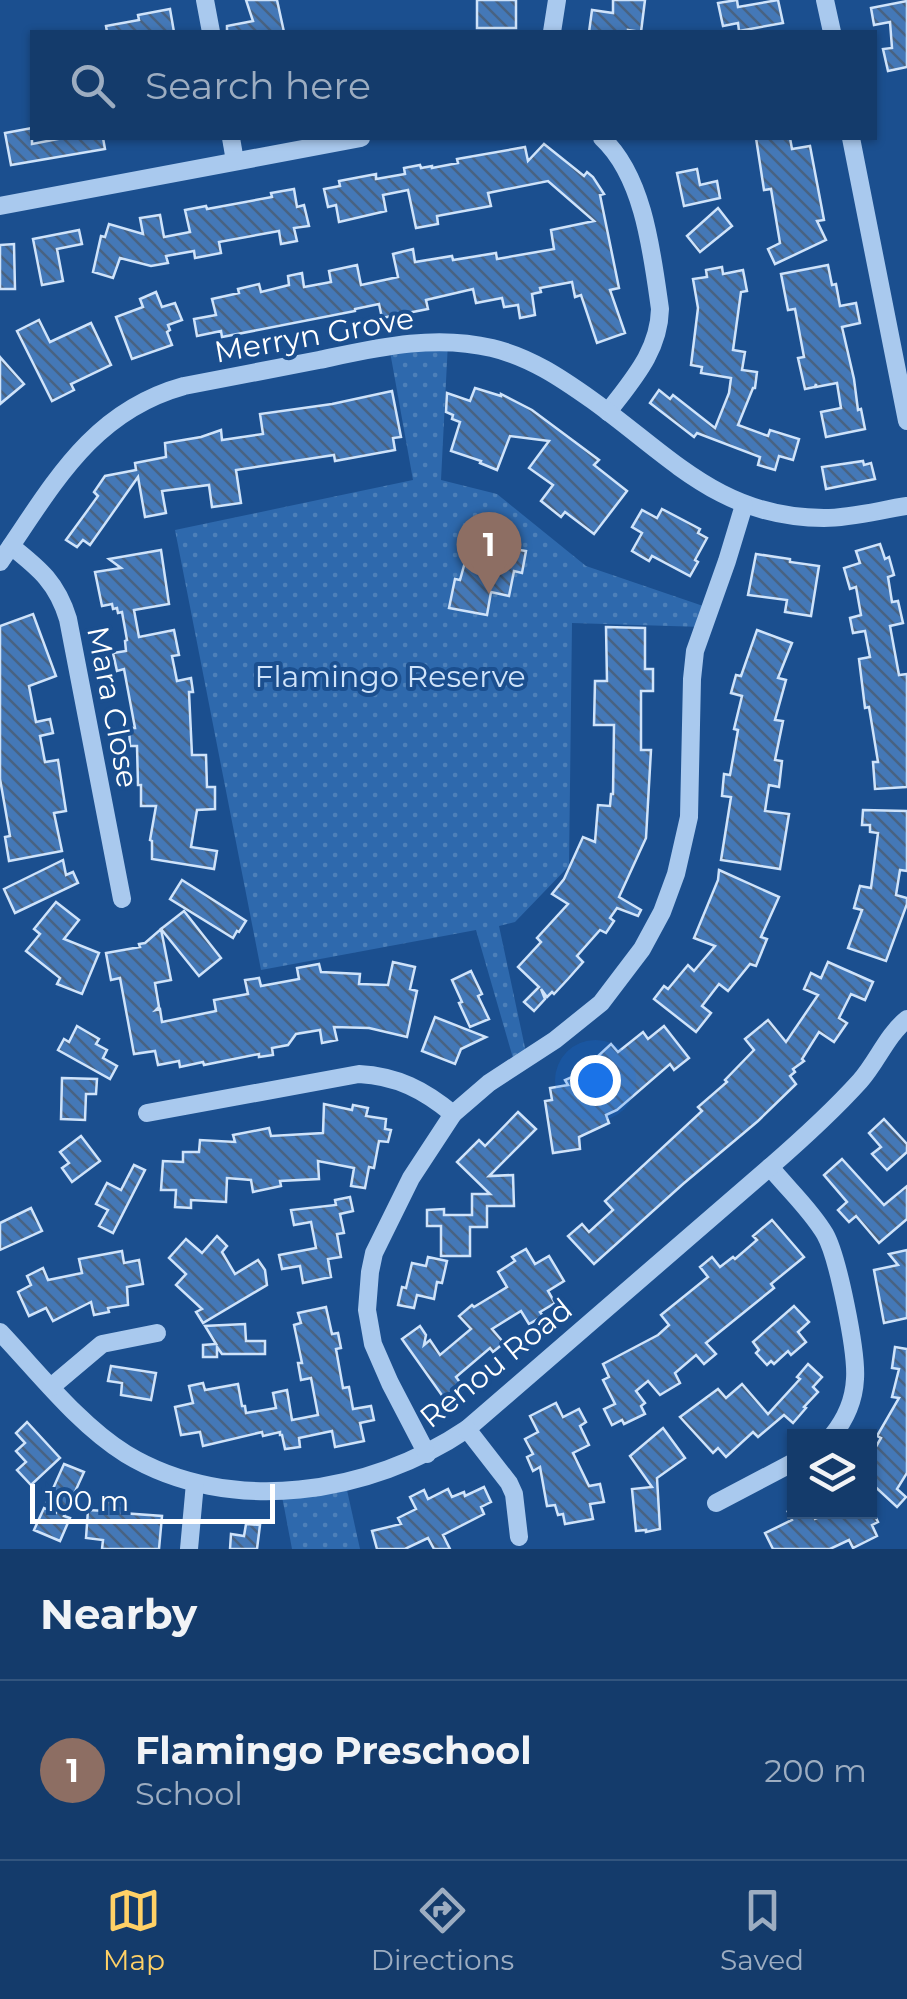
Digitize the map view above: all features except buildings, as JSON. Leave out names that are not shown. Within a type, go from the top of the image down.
[{"type":"street","points":[[204,0],[211,30]]},
{"type":"street","points":[[552,30],[557,0]]},
{"type":"street","points":[[826,0],[832,30]]},
{"type":"street","points":[[231,140],[235,161]]},
{"type":"street","points":[[0,206],[350,140]]},
{"type":"street","points":[[604,140],[616,151],[636,188],[660,309],[651,353],[608,412]]},
{"type":"street","points":[[851,140],[902,368],[907,420]]},
{"type":"street","name":"Merryn Grove","points":[[0,562],[71,462],[97,433],[130,408],[184,386],[418,342],[477,345],[512,354],[558,375],[698,481],[744,505],[785,515],[822,518],[907,506]]},
{"type":"street","points":[[427,1454],[379,1359],[370,1327],[368,1291],[374,1254],[422,1158],[454,1114],[489,1083],[556,1040],[601,1003],[642,949],[662,912],[676,874],[688,817],[696,651],[744,505]]},
{"type":"street","name":"Mara Close","points":[[12,546],[49,578],[68,619],[122,899]]},
{"type":"street","name":"Renou Road","points":[[0,1332],[106,1440],[172,1476],[240,1490],[291,1489],[364,1476],[404,1464],[467,1428],[770,1168],[860,1080],[907,1019]]},
{"type":"street","points":[[147,1113],[359,1074],[411,1084],[454,1114]]},
{"type":"street","points":[[770,1168],[820,1226],[832,1251],[856,1381],[846,1415],[837,1429]]},
{"type":"street","points":[[52,1387],[102,1344],[157,1333]]},
{"type":"street","points":[[467,1428],[510,1483],[518,1537]]},
{"type":"street","points":[[716,1503],[787,1466]]},
{"type":"street","points":[[190,1549],[195,1483]]},
{"type":"green space","name":"Flamingo Reserve","points":[[448,342],[441,480],[497,494],[586,566],[709,608],[703,627],[572,623],[569,866],[515,922],[499,926],[527,1057],[515,1065],[476,930],[261,970],[175,530],[413,480],[389,346]]},
{"type":"green space","points":[[345,1481],[360,1549],[292,1549],[281,1491]]},
{"type":"place","name":"Flamingo Preschool","points":[[489,594]]}]
